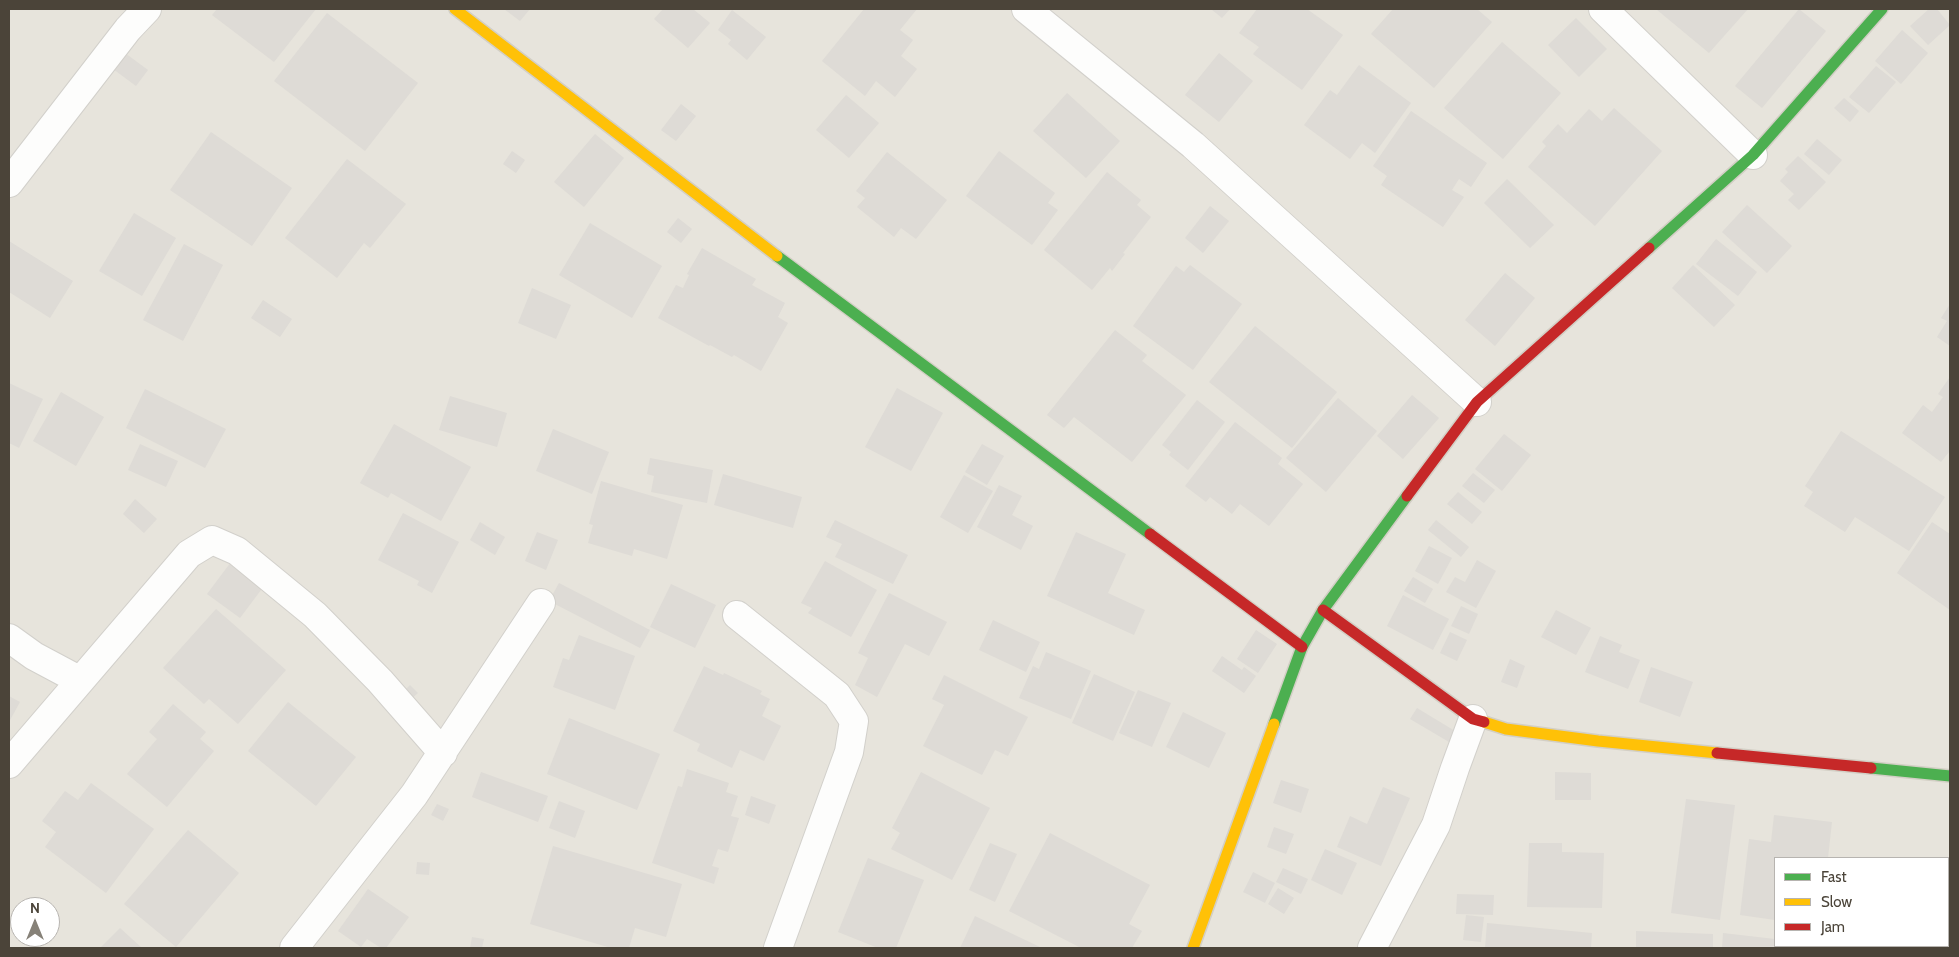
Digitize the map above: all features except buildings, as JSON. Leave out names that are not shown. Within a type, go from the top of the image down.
[{"type":"street","points":[[9,183],[128,29],[147,9]]},
{"type":"street","points":[[455,9],[796,271],[1302,647]]},
{"type":"street","points":[[1026,9],[1193,145],[1477,402]]},
{"type":"street","points":[[1603,9],[1753,155]]},
{"type":"street","points":[[1193,948],[1302,647],[1323,610],[1477,402],[1753,155],[1882,9]]},
{"type":"street","points":[[9,764],[79,680],[190,554],[212,540],[237,551],[315,616],[380,681],[443,753]]},
{"type":"street","points":[[294,948],[414,795],[541,603]]},
{"type":"street","points":[[1323,610],[1474,719],[1506,729],[1950,776]]},
{"type":"street","points":[[737,615],[837,696],[854,722],[849,752],[778,948]]},
{"type":"street","points":[[9,638],[34,656],[79,680]]},
{"type":"street","points":[[1372,948],[1436,825],[1474,719]]},
{"type":"shaded area","points":[[9,9],[1950,9],[1950,948],[9,948]]},
{"type":"traffic: fast","points":[[1649,248],[1753,155],[1882,9]]},
{"type":"traffic: fast","points":[[777,256],[1150,534]]},
{"type":"traffic: fast","points":[[1274,724],[1302,647],[1323,610],[1407,496]]},
{"type":"traffic: fast","points":[[1871,768],[1950,776]]},
{"type":"traffic: slow","points":[[455,9],[777,256]]},
{"type":"traffic: slow","points":[[1484,722],[1506,729],[1598,741],[1717,753]]},
{"type":"traffic: slow","points":[[1193,948],[1274,724]]},
{"type":"traffic: jam","points":[[1407,496],[1477,402],[1649,248]]},
{"type":"traffic: jam","points":[[1150,534],[1302,647]]},
{"type":"traffic: jam","points":[[1323,610],[1473,719],[1484,722]]},
{"type":"traffic: jam","points":[[1717,753],[1871,768]]}]
